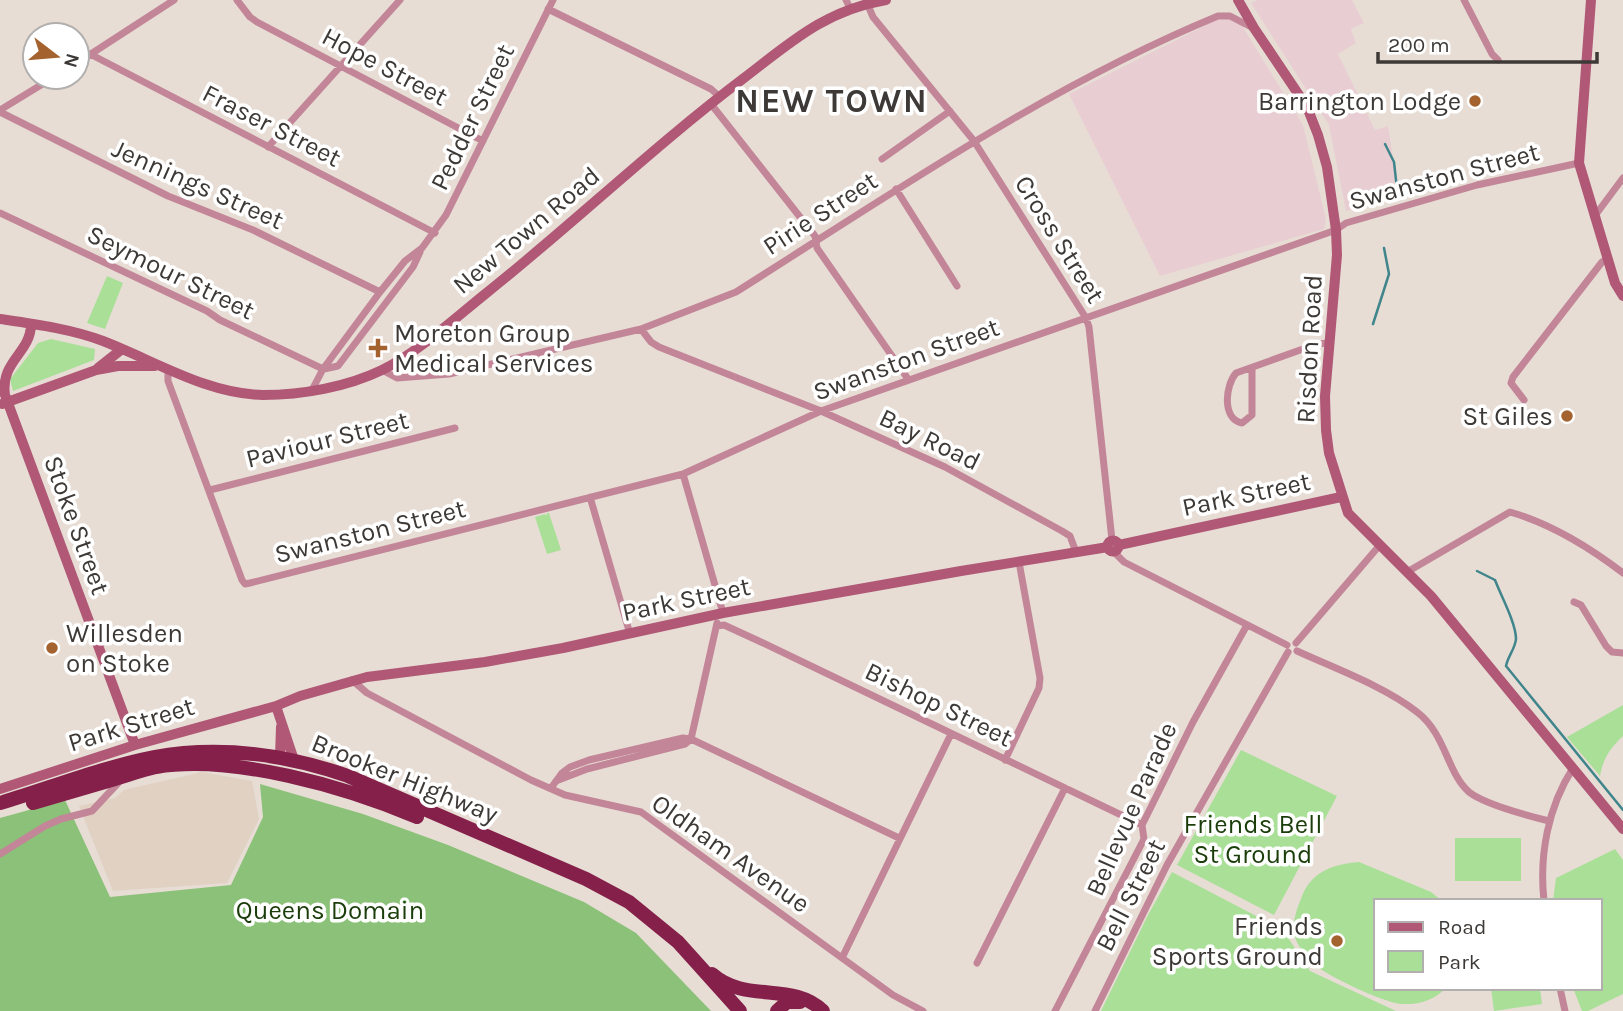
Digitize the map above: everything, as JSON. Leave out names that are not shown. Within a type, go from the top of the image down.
[{"type":"highway","name":"Brooker Highway","points":[[0,803],[155,757],[220,751],[287,758],[348,776],[606,888],[646,913],[688,953],[740,1011]]},
{"type":"highway","points":[[287,758],[289,770],[328,786]]},
{"type":"highway","name":"Brooker Highway","points":[[0,813],[154,768],[194,764],[264,772],[328,786],[393,807],[603,897],[658,935],[727,1011]]},
{"type":"highway","points":[[688,953],[694,955],[716,978],[729,986],[759,993],[802,997],[812,1001],[823,1011]]},
{"type":"highway","points":[[778,1011],[787,1002],[794,1001],[807,1004],[816,1011]]},
{"type":"street","points":[[91,53],[174,0]]},
{"type":"street","name":"Hope Street","points":[[237,0],[257,22],[483,141]]},
{"type":"street","points":[[268,147],[400,0]]},
{"type":"street","name":"Pedder Street","points":[[312,390],[323,369],[380,292],[405,261],[435,233],[553,0]]},
{"type":"street","name":"New Town Road","points":[[0,319],[101,341],[226,390],[264,395],[312,390],[352,381],[382,370],[450,322],[510,275],[715,101],[810,28],[847,2],[886,0]]},
{"type":"street","name":"Risdon Road","points":[[1238,0],[1307,107],[1327,167],[1337,255],[1325,396],[1326,430],[1329,453],[1348,513],[1447,615],[1623,829]]},
{"type":"street","points":[[1464,0],[1492,54],[1498,60]]},
{"type":"street","points":[[1591,0],[1581,168],[1607,259],[1615,283],[1623,296]]},
{"type":"street","name":"Cross Street","points":[[867,3],[873,17],[974,141],[1086,318],[1113,546]]},
{"type":"street","points":[[548,9],[711,89],[715,101],[817,241],[817,248],[908,379]]},
{"type":"street","name":"Pirie Street","points":[[382,370],[397,378],[449,374],[641,329],[736,292],[1031,107],[1218,16],[1230,16],[1254,28]]},
{"type":"street","name":"Fraser Street","points":[[91,55],[435,233]]},
{"type":"street","points":[[0,111],[32,91]]},
{"type":"street","name":"Jennings Street","points":[[0,111],[168,196],[253,230],[380,292]]},
{"type":"street","points":[[882,159],[950,111]]},
{"type":"street","name":"Swanston Street","points":[[210,490],[245,584],[683,474],[821,411],[1336,230],[1346,223],[1477,185],[1581,168]]},
{"type":"street","points":[[1593,214],[1623,178]]},
{"type":"street","points":[[896,190],[957,286]]},
{"type":"street","name":"Seymour Street","points":[[0,213],[323,369]]},
{"type":"street","name":"Pedder Street","points":[[323,369],[338,366],[413,267],[422,248]]},
{"type":"street","points":[[1524,400],[1511,383],[1513,377],[1607,259]]},
{"type":"street","points":[[31,324],[30,339],[12,361],[5,376],[4,401],[96,370],[118,366],[165,368],[210,490]]},
{"type":"street","name":"Bay Road","points":[[641,329],[651,342],[659,347],[821,411],[945,467],[1070,536],[1076,552]]},
{"type":"street","points":[[96,370],[103,355],[101,341]]},
{"type":"street","points":[[1252,369],[1252,415],[1242,423],[1230,416],[1228,408],[1229,385],[1236,373],[1317,344],[1329,343]]},
{"type":"street","points":[[96,370],[122,349]]},
{"type":"street","name":"Stoke Street","points":[[4,401],[135,745]]},
{"type":"street","name":"Paviour Street","points":[[210,490],[455,428]]},
{"type":"street","points":[[553,785],[587,769],[685,744],[691,739],[719,618],[683,474]]},
{"type":"street","points":[[590,497],[630,634]]},
{"type":"street","name":"Park Street","points":[[0,789],[135,745],[276,706],[352,680],[485,662],[1113,546],[1341,497]]},
{"type":"street","points":[[1407,572],[1510,512],[1562,533],[1623,573]]},
{"type":"street","points":[[1113,546],[1124,562],[1247,625],[1292,654],[1379,545]]},
{"type":"street","points":[[1005,760],[1039,688],[1040,678],[1019,562]]},
{"type":"street","points":[[1574,602],[1581,605],[1606,646],[1612,652],[1623,653]]},
{"type":"street","name":"Bishop Street","points":[[719,618],[724,625],[1142,825]]},
{"type":"street","name":"Bellevue Parade","points":[[1055,1011],[1144,839],[1142,825],[1247,625]]},
{"type":"street","points":[[1296,647],[1400,700],[1417,712],[1437,734],[1468,791],[1479,798],[1549,821]]},
{"type":"street","name":"Bell Street","points":[[1095,1011],[1158,881],[1287,649]]},
{"type":"street","name":"Oldham Avenue","points":[[352,680],[367,693],[553,785],[565,795],[641,812],[893,995],[923,1011]]},
{"type":"street","points":[[276,706],[287,758]]},
{"type":"street","points":[[281,721],[281,738],[287,758]]},
{"type":"street","points":[[842,958],[951,734]]},
{"type":"street","points":[[260,754],[275,750],[281,738]]},
{"type":"street","points":[[691,739],[900,838]]},
{"type":"street","points":[[1544,899],[1542,862],[1549,821],[1573,768]]},
{"type":"street","points":[[0,854],[61,818],[92,811],[109,791],[129,775]]},
{"type":"street","points":[[85,788],[97,794],[100,803]]},
{"type":"street","points":[[977,962],[1065,788]]},
{"type":"street","points":[[1560,990],[1565,1011]]},
{"type":"shaded area","points":[[1258,0],[1352,0],[1364,23],[1351,29],[1356,43],[1338,54],[1375,130],[1388,126],[1399,197],[1346,211],[1329,125],[1251,3]]},
{"type":"shaded area","points":[[1229,19],[1241,24],[1303,125],[1326,219],[1324,229],[1160,276],[1069,94],[1216,20]]},
{"type":"shaded area","points":[[202,772],[252,781],[259,819],[227,883],[113,891],[79,806],[115,798],[124,790]]},
{"type":"green space","points":[[107,276],[123,283],[105,329],[87,323]]},
{"type":"green space","points":[[51,339],[95,349],[94,360],[13,391],[10,379],[38,343]]},
{"type":"green space","points":[[547,513],[561,550],[547,554],[535,517],[546,516]]},
{"type":"green space","points":[[1623,705],[1623,736],[1608,754],[1600,776],[1567,737]]},
{"type":"green space","name":"Friends Bell St Ground","points":[[1241,750],[1337,796],[1274,915],[1177,865]]},
{"type":"green space","name":"Queens Domain","points":[[260,784],[363,814],[448,845],[584,902],[636,933],[711,1011],[0,1011],[0,818],[65,800],[110,897],[231,885],[263,817]]},
{"type":"green space","points":[[1455,838],[1521,838],[1521,881],[1455,881]]},
{"type":"green space","points":[[1615,849],[1623,860],[1623,994],[1588,1011],[1582,1011],[1574,990],[1602,990],[1602,899],[1553,899],[1556,878]]},
{"type":"green space","name":"Friends Sports Ground","points":[[1359,862],[1431,892],[1440,899],[1374,899],[1374,990],[1444,990],[1420,1003],[1393,1002],[1340,980],[1317,967],[1308,958],[1294,933],[1297,909],[1306,887],[1312,880],[1325,870]]},
{"type":"green space","points":[[1172,872],[1283,930],[1310,971],[1396,1011],[1101,1011]]},
{"type":"green space","points":[[1491,990],[1540,990],[1542,1004],[1494,1011]]},
{"type":"waterway","points":[[1385,144],[1394,162],[1397,189]]},
{"type":"waterway","points":[[1373,324],[1389,274],[1384,248]]},
{"type":"waterway","points":[[1477,571],[1495,580],[1514,625],[1516,639],[1506,666],[1623,810]]},
{"type":"place","name":"Barrington Lodge","points":[[1475,101]]},
{"type":"place","name":"Moreton Group Medical Services","points":[[378,348]]},
{"type":"place","name":"St Giles","points":[[1567,416]]},
{"type":"place","name":"Willesden on Stoke","points":[[52,648]]},
{"type":"place","name":"Friends Sports Ground","points":[[1337,941]]},
{"type":"district","name":"NEW TOWN","points":[[832,100]]}]
